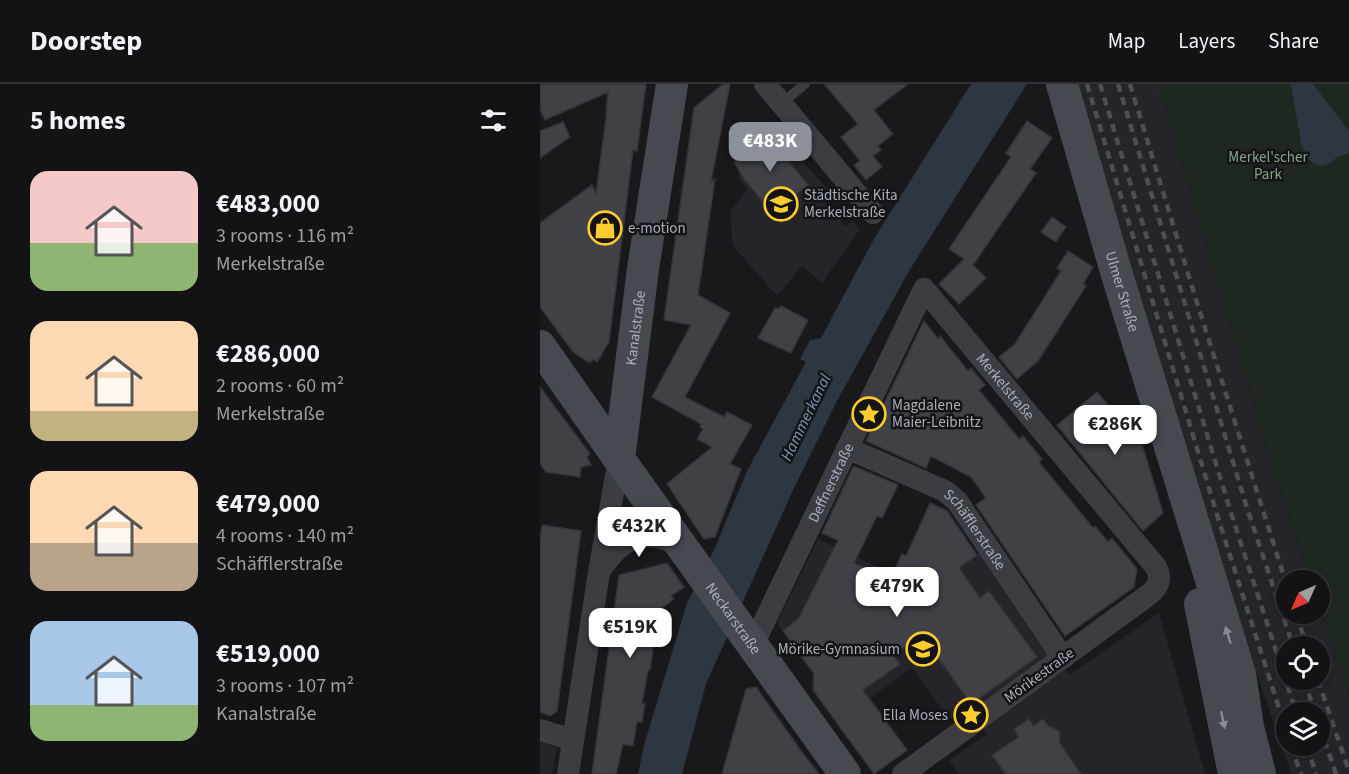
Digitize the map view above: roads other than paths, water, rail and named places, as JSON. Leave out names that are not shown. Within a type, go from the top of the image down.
[{"type":"main road","name":"Kanalstraße","points":[[619,459],[643,269],[672,84]]},
{"type":"main road","name":"Ulmer Straße","points":[[1062,84],[1115,268],[1240,674],[1248,727],[1260,774]]},
{"type":"main road","name":"Neckarstraße","points":[[540,346],[846,774]]},
{"type":"main road","name":"Ulmer Straße","points":[[1185,497],[1186,538],[1234,774]]},
{"type":"main road","points":[[1240,674],[1266,739],[1277,774]]},
{"type":"street","points":[[765,84],[873,213]]},
{"type":"street","name":"Deffnerstraße","points":[[751,642],[924,289]]},
{"type":"street","name":"Merkelstraße","points":[[924,289],[1156,567]]},
{"type":"street","name":"Schäfflerstraße","points":[[847,448],[945,491],[957,501],[1063,658]]},
{"type":"street","name":"Kanalstraße","points":[[568,774],[619,459]]},
{"type":"street","name":"Kanalstraße","points":[[599,573],[610,555],[621,544],[632,539],[655,536],[669,540],[689,557]]},
{"type":"street","name":"Mörikestraße","points":[[903,774],[1155,589],[1160,578],[1156,567]]},
{"type":"street","points":[[540,730],[573,740]]},
{"type":"lane","points":[[782,103],[805,84]]},
{"type":"water","name":"Hammerkanal","points":[[971,84],[1027,84],[909,271],[837,401],[793,490],[706,684],[682,774],[638,774],[644,745],[687,603],[714,550],[747,471],[806,362],[800,359],[810,340],[821,338],[875,237]]},
{"type":"water","points":[[1291,84],[1313,84],[1349,131],[1349,153],[1323,166],[1310,160],[1301,143]]},
{"type":"railway","points":[[1087,84],[1218,518],[1277,702]]},
{"type":"railway","points":[[1100,84],[1231,513],[1293,702]]},
{"type":"railway","points":[[1118,84],[1247,508],[1290,636]]},
{"type":"railway","points":[[1130,84],[1282,570]]},
{"type":"railway","points":[[1299,624],[1304,636]]},
{"type":"railway","points":[[1307,690],[1312,702]]},
{"type":"railway","points":[[1321,690],[1349,771]]},
{"type":"railway","points":[[1295,756],[1301,774]]},
{"type":"railway","points":[[1310,756],[1316,774]]},
{"type":"railway","points":[[1330,756],[1336,774]]},
{"type":"place","name":"Städtische Kita Merkelstraße","points":[[781,204]]},
{"type":"place","name":"e-motion","points":[[605,228]]},
{"type":"place","name":"Magdalene Maier-Leibnitz","points":[[869,414]]},
{"type":"place","name":"Mörike-Gymnasium","points":[[923,649]]},
{"type":"place","name":"Ella Moses","points":[[971,715]]},
{"type":"park label","name":"Merkel'scher Park","points":[[1268,166]]}]
